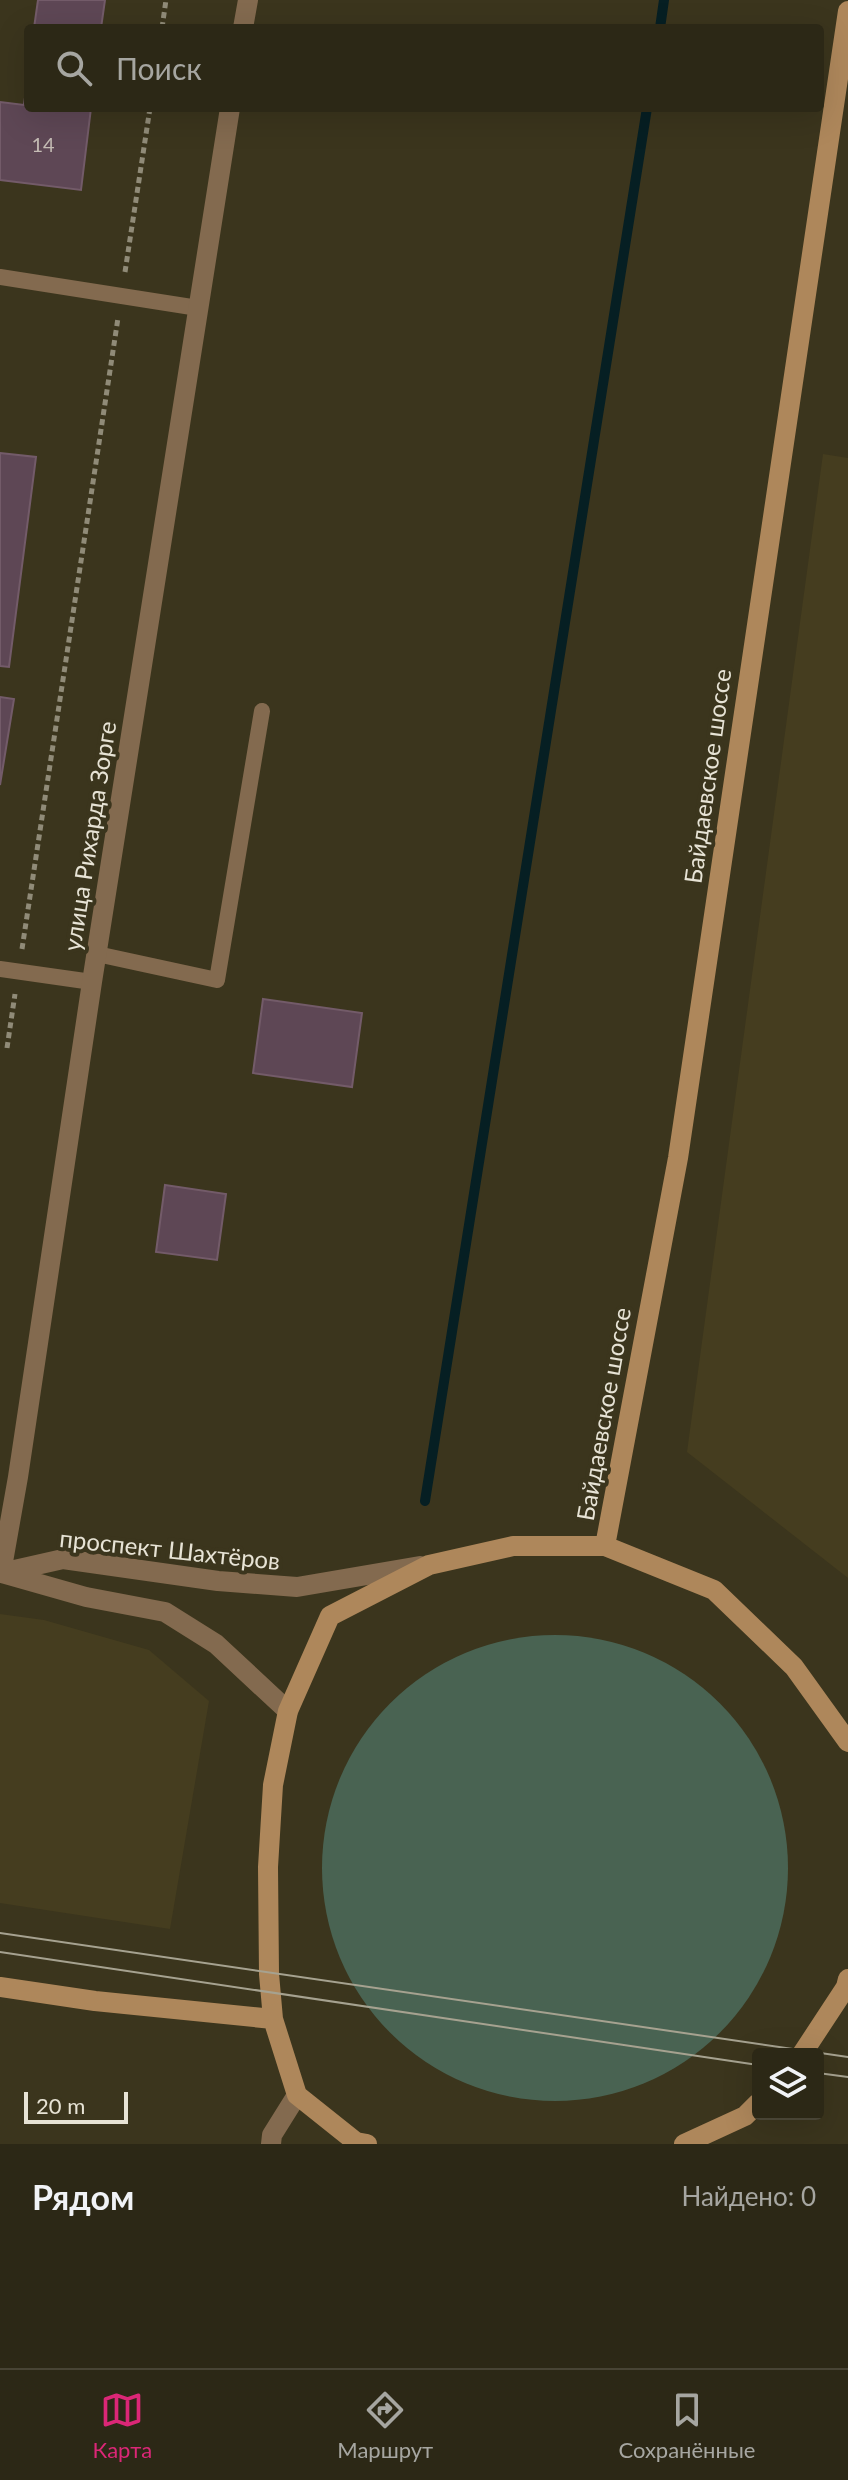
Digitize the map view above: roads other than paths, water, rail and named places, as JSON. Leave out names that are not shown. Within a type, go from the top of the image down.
[{"type":"main road","name":"Байдаевское шоссе","points":[[605,1546],[678,1158],[848,11]]},
{"type":"main road","points":[[367,2144],[356,2142],[297,2095],[273,2019],[269,1974],[268,1867],[273,1785],[288,1711],[330,1616],[429,1565],[513,1546],[605,1546],[714,1590],[794,1667],[848,1742]]},
{"type":"main road","points":[[806,2048],[847,1984]]},
{"type":"main road","points":[[0,1987],[95,2001],[273,2019]]},
{"type":"main road","points":[[684,2144],[745,2116],[752,2109]]},
{"type":"street","points":[[244,24],[248,0]]},
{"type":"street","name":"улица Рихарда Зорге","points":[[0,1573],[20,1462],[92,982],[229,112]]},
{"type":"street","name":"проспект Шахтёров","points":[[0,1573],[63,1559],[218,1581],[297,1587],[429,1565]]},
{"type":"street","name":"проспект Шахтёров","points":[[0,1573],[86,1597],[165,1612],[216,1644],[288,1711]]},
{"type":"street","points":[[271,2144],[272,2135],[297,2095]]},
{"type":"lane","points":[[0,277],[198,308]]},
{"type":"lane","points":[[97,954],[217,980],[262,711]]},
{"type":"lane","points":[[0,969],[92,982]]},
{"type":"waterway","points":[[661,24],[664,0]]},
{"type":"waterway","points":[[425,1501],[646,112]]},
{"type":"tram line","points":[[0,1933],[848,2057]]},
{"type":"tram line","points":[[0,1952],[752,2064]]},
{"type":"tram line","points":[[824,2074],[848,2077]]}]
